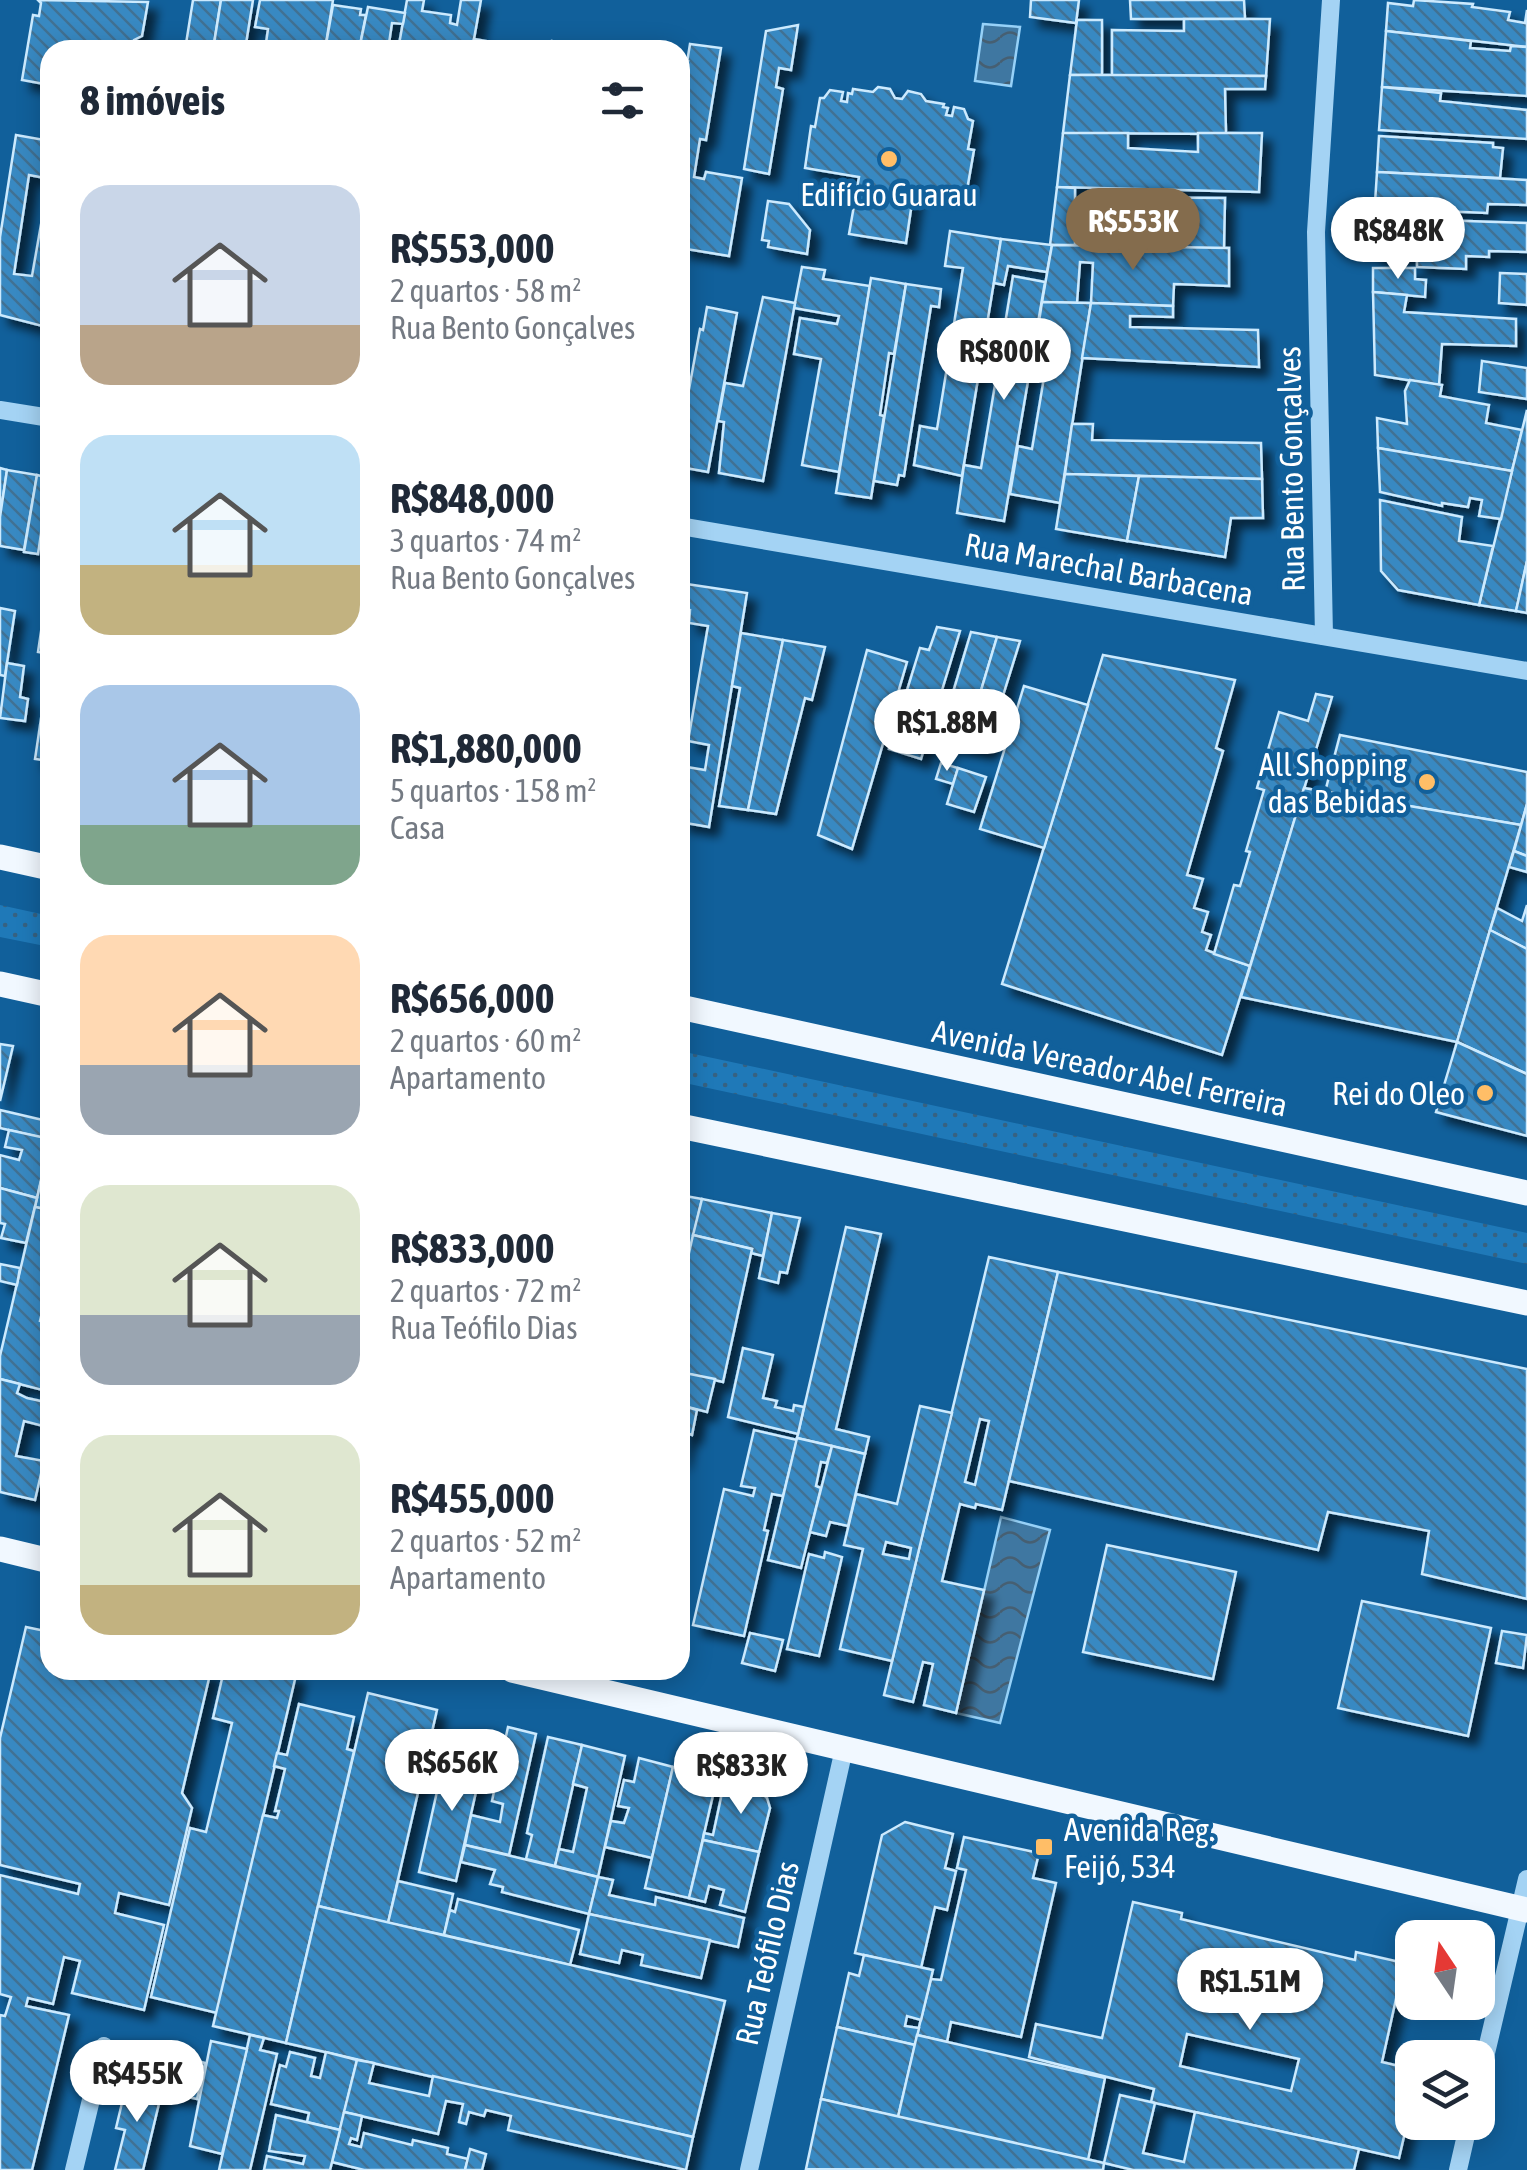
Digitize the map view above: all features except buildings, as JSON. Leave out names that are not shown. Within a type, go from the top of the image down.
[{"type":"main road","points":[[0,857],[40,866]]},
{"type":"main road","points":[[0,984],[40,993]]},
{"type":"main road","name":"Avenida Vereador Abel Ferreira","points":[[690,1009],[1527,1193]]},
{"type":"main road","points":[[690,1128],[1527,1302]]},
{"type":"main road","points":[[0,1550],[40,1559]]},
{"type":"main road","points":[[554,1680],[1524,1909]]},
{"type":"street","name":"Rua Bento Gonçalves","points":[[1324,636],[1316,232],[1330,0]]},
{"type":"street","points":[[0,410],[40,416]]},
{"type":"street","name":"Rua Marechal Barbacena","points":[[690,528],[1527,671]]},
{"type":"street","name":"Rua Teófilo Dias","points":[[748,2170],[844,1749]]},
{"type":"street","points":[[1490,2040],[1524,1909],[1527,1879]]},
{"type":"street","points":[[74,2170],[104,2046]]},
{"type":"street","points":[[1458,2170],[1465,2140]]},
{"type":"shaded area","points":[[0,905],[40,914],[40,945],[0,937]]},
{"type":"shaded area","points":[[690,1053],[1527,1233],[1527,1264],[690,1084]]},
{"type":"water","points":[[983,24],[1020,27],[1011,86],[975,81]]},
{"type":"water","points":[[1001,1517],[1050,1530],[1000,1723],[956,1713]]},
{"type":"place","name":"Edifício Guarau","points":[[889,159]]},
{"type":"place","name":"All Shopping das Bebidas","points":[[1427,782]]},
{"type":"place","name":"Rei do Oleo","points":[[1485,1093]]},
{"type":"place","name":"Avenida Reg. Feijó, 534","points":[[1044,1847]]}]
